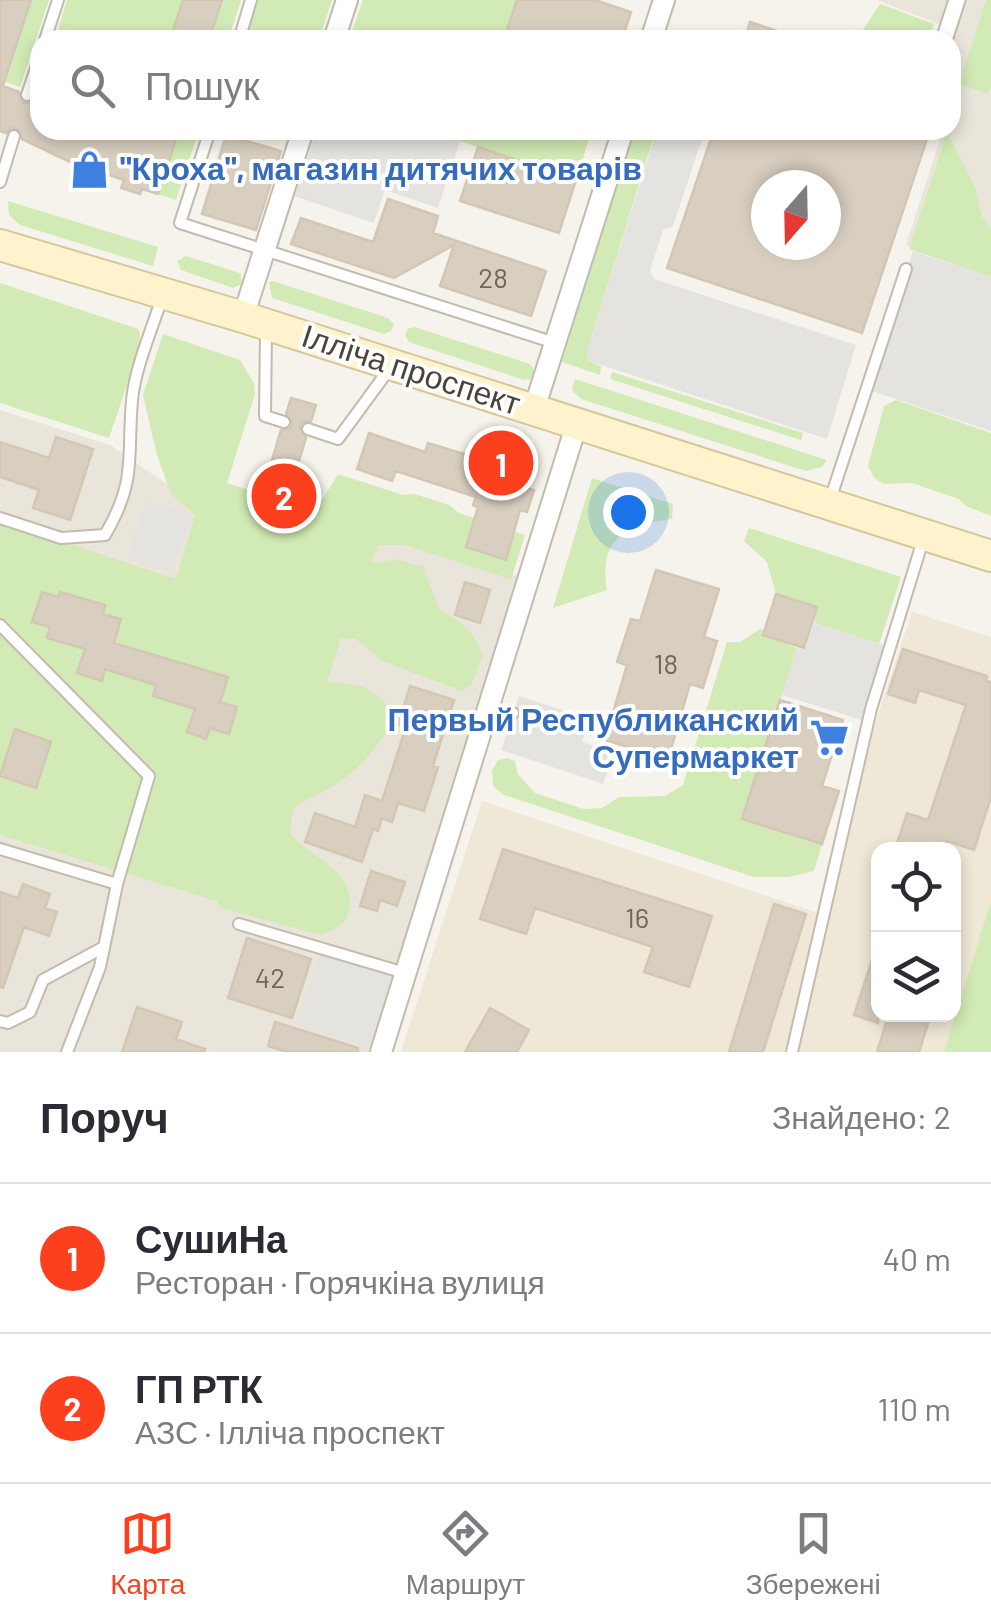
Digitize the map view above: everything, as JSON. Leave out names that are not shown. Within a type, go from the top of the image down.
[{"type":"main road","name":"Ілліча проспект","points":[[0,245],[254,320],[991,556]]},
{"type":"street","points":[[337,30],[347,0]]},
{"type":"street","points":[[655,30],[664,0]]},
{"type":"street","points":[[947,30],[957,0]]},
{"type":"street","points":[[254,320],[266,250],[301,140]]},
{"type":"street","points":[[534,409],[620,140]]},
{"type":"street","points":[[381,1052],[577,423]]},
{"type":"lane","points":[[48,30],[58,0]]},
{"type":"lane","points":[[241,30],[251,0]]},
{"type":"lane","points":[[27,94],[30,85]]},
{"type":"lane","points":[[0,182],[14,136]]},
{"type":"lane","points":[[207,140],[180,223],[555,343]]},
{"type":"lane","points":[[829,504],[906,270]]},
{"type":"lane","points":[[0,518],[61,538],[104,535],[123,504],[130,471],[132,398],[163,294]]},
{"type":"lane","points":[[254,320],[265,416],[284,422]]},
{"type":"lane","points":[[308,430],[338,439],[392,365]]},
{"type":"lane","points":[[792,1052],[870,709],[924,535]]},
{"type":"lane","points":[[0,625],[149,776],[117,884],[100,967],[67,1052]]},
{"type":"lane","points":[[488,708],[513,714]]},
{"type":"lane","points":[[0,849],[117,884]]},
{"type":"lane","points":[[239,924],[406,973]]},
{"type":"lane","points":[[0,1021],[8,1023],[30,1012],[43,980],[104,947]]},
{"type":"shaded area","points":[[876,0],[991,0],[991,274],[906,245],[940,140],[961,140],[961,30],[938,30],[939,24]]},
{"type":"shaded area","points":[[314,140],[461,140],[438,208],[385,190],[374,223],[294,196]]},
{"type":"shaded area","points":[[654,140],[702,140],[673,226],[663,230],[650,270],[654,279],[856,345],[827,439],[589,361],[587,351]]},
{"type":"shaded area","points":[[913,251],[991,277],[991,431],[866,389]]},
{"type":"shaded area","points":[[0,410],[110,445],[190,500],[340,553],[372,529],[517,576],[370,1052],[0,1052]]},
{"type":"shaded area","points":[[146,501],[191,516],[172,573],[127,559]]},
{"type":"shaded area","points":[[912,612],[991,637],[991,1052],[401,1052],[482,801],[830,917],[873,730]]},
{"type":"shaded area","points":[[814,623],[889,647],[865,721],[782,695],[797,648],[805,650]]},
{"type":"shaded area","points":[[519,696],[589,719],[582,742],[614,753],[603,784],[501,750]]},
{"type":"shaded area","points":[[319,953],[399,978],[377,1050],[296,1025]]},
{"type":"green space","points":[[0,0],[49,0],[39,30],[30,30],[30,57],[20,87],[0,80]]},
{"type":"green space","points":[[67,0],[241,0],[231,30],[58,30]]},
{"type":"green space","points":[[258,0],[332,0],[322,30],[248,30]]},
{"type":"green space","points":[[363,0],[517,0],[507,30],[352,30]]},
{"type":"green space","points":[[986,0],[991,0],[988,94],[961,85]]},
{"type":"green space","points":[[880,4],[934,24],[932,30],[863,30]]},
{"type":"green space","points":[[176,140],[196,140],[176,200],[158,194]]},
{"type":"green space","points":[[460,140],[589,140],[576,180]]},
{"type":"green space","points":[[631,140],[653,140],[587,351],[589,361],[601,366],[600,375],[562,362]]},
{"type":"green space","points":[[944,140],[951,140],[975,187],[982,217],[991,229],[991,277],[909,249]]},
{"type":"green space","points":[[8,201],[158,247],[153,266],[20,225],[9,215]]},
{"type":"green space","points":[[186,256],[241,274],[241,284],[233,288],[181,270],[177,261]]},
{"type":"green space","points":[[269,282],[388,318],[394,324],[384,334],[272,298]]},
{"type":"green space","points":[[0,283],[138,329],[139,349],[109,438],[0,403]]},
{"type":"green space","points":[[414,327],[530,364],[534,370],[531,379],[409,342],[407,329]]},
{"type":"green space","points":[[163,334],[240,360],[254,383],[255,394],[227,483],[261,494],[264,487],[293,496],[289,519],[306,525],[338,474],[449,505],[459,513],[525,535],[511,579],[405,545],[379,545],[371,560],[377,563],[394,559],[424,567],[439,610],[466,628],[483,655],[471,685],[462,691],[382,661],[356,639],[341,638],[327,682],[367,689],[383,700],[394,718],[375,749],[358,767],[339,783],[293,809],[290,833],[339,875],[350,897],[345,920],[320,935],[221,908],[217,901],[0,835],[0,521],[176,579],[195,515],[171,494],[143,395]]},
{"type":"green space","points":[[612,372],[803,433],[801,440],[610,379]]},
{"type":"green space","points":[[575,379],[827,460],[822,467],[806,471],[581,399],[572,390]]},
{"type":"green space","points":[[896,400],[991,433],[991,516],[959,499],[912,483],[884,484],[874,478],[868,466],[884,406]]},
{"type":"green space","points":[[592,478],[673,504],[672,519],[641,525],[619,537],[607,558],[607,590],[553,608]]},
{"type":"green space","points":[[749,528],[901,577],[879,644],[814,623],[817,607],[776,594],[767,562],[744,541]]},
{"type":"green space","points":[[762,628],[763,635],[797,648],[742,819],[822,844],[814,871],[789,877],[754,877],[504,795],[493,786],[492,771],[498,760],[508,758],[515,761],[518,774],[535,793],[584,809],[602,808],[619,797],[665,796],[683,785],[727,642],[740,642]]},
{"type":"green space","points":[[991,901],[991,1052],[944,1052],[953,1022],[961,1022],[961,997]]},
{"type":"building","points":[[0,0],[31,0],[3,85],[0,84]]},
{"type":"building","points":[[183,0],[222,0],[212,30],[173,30]]},
{"type":"building","points":[[517,0],[595,0],[631,12],[625,30],[507,30]]},
{"type":"building","points":[[750,22],[774,30],[747,30]]},
{"type":"building","points":[[0,85],[19,92],[23,103],[30,103],[30,140],[176,140],[158,194],[142,189],[140,194],[121,188],[124,180],[68,161],[22,139],[17,128],[6,133],[0,131]]},
{"type":"building","points":[[224,140],[243,140],[281,151],[256,230],[202,214]]},
{"type":"building","points":[[711,140],[927,140],[862,333],[667,268]]},
{"type":"building","points":[[478,147],[576,180],[559,233],[460,201]]},
{"type":"building","points":[[388,199],[438,216],[433,233],[546,271],[531,316],[440,286],[454,245],[394,278],[291,244],[301,218],[373,242]]},
{"type":"building","points":[[291,398],[316,405],[311,421],[300,427],[306,438],[297,467],[302,469],[288,513],[270,507],[275,491],[264,487],[281,430],[293,424],[286,414]]},
{"type":"building","points":[[369,433],[425,452],[428,443],[524,472],[527,488],[534,490],[527,512],[520,510],[506,560],[466,547],[478,507],[473,505],[476,497],[396,471],[392,481],[357,469]]},
{"type":"building","points":[[56,437],[93,449],[70,520],[33,508],[39,490],[0,477],[0,442],[49,458]]},
{"type":"building","points":[[656,570],[719,589],[704,637],[717,641],[703,688],[690,684],[668,759],[605,740],[627,665],[617,662],[631,619],[640,621]]},
{"type":"building","points":[[465,582],[490,590],[480,623],[455,615]]},
{"type":"building","points":[[42,592],[58,597],[60,592],[105,605],[103,614],[121,619],[114,643],[228,677],[220,702],[237,707],[229,734],[210,728],[206,739],[187,732],[195,709],[153,696],[156,685],[105,669],[102,681],[77,673],[85,649],[47,638],[50,627],[32,622]]},
{"type":"building","points":[[776,594],[817,607],[804,648],[763,635]]},
{"type":"building","points":[[903,649],[987,676],[986,681],[991,682],[991,797],[974,850],[961,846],[961,842],[898,842],[907,813],[928,820],[966,705],[919,690],[915,703],[888,694]]},
{"type":"building","points":[[410,686],[454,700],[433,766],[438,767],[424,811],[398,803],[392,822],[382,818],[378,831],[373,829],[362,862],[305,842],[315,813],[355,827],[365,795],[382,801],[406,727],[398,725]]},
{"type":"building","points":[[780,700],[843,720],[822,786],[839,791],[822,844],[742,819]]},
{"type":"building","points":[[15,729],[51,742],[36,788],[0,776]]},
{"type":"building","points":[[503,849],[712,916],[689,987],[644,972],[653,947],[535,908],[526,934],[480,919]]},
{"type":"building","points":[[371,871],[405,882],[397,906],[380,900],[377,911],[360,906]]},
{"type":"building","points":[[23,884],[50,894],[45,908],[57,912],[49,936],[24,927],[3,988],[0,892],[18,898]]},
{"type":"building","points":[[774,904],[806,914],[763,1052],[729,1052]]},
{"type":"building","points":[[247,938],[311,959],[292,1018],[228,998]]},
{"type":"building","points":[[871,963],[871,1021],[854,1015]]},
{"type":"building","points":[[137,1007],[182,1022],[176,1039],[205,1049],[204,1052],[122,1052]]},
{"type":"building","points":[[490,1008],[529,1030],[517,1052],[465,1052]]},
{"type":"building","points":[[275,1022],[358,1048],[358,1052],[287,1052],[268,1046]]},
{"type":"building","points":[[886,1022],[928,1022],[919,1052],[877,1052]]},
{"type":"place","name":"\"Кроха\", магазин дитячих товарів","points":[[90,169]]},
{"type":"place","name":"СушиНа","points":[[501,463]]},
{"type":"place","name":"ГП РТК","points":[[284,496]]},
{"type":"place","name":"Первый Республиканский Супермаркет","points":[[829,738]]}]
